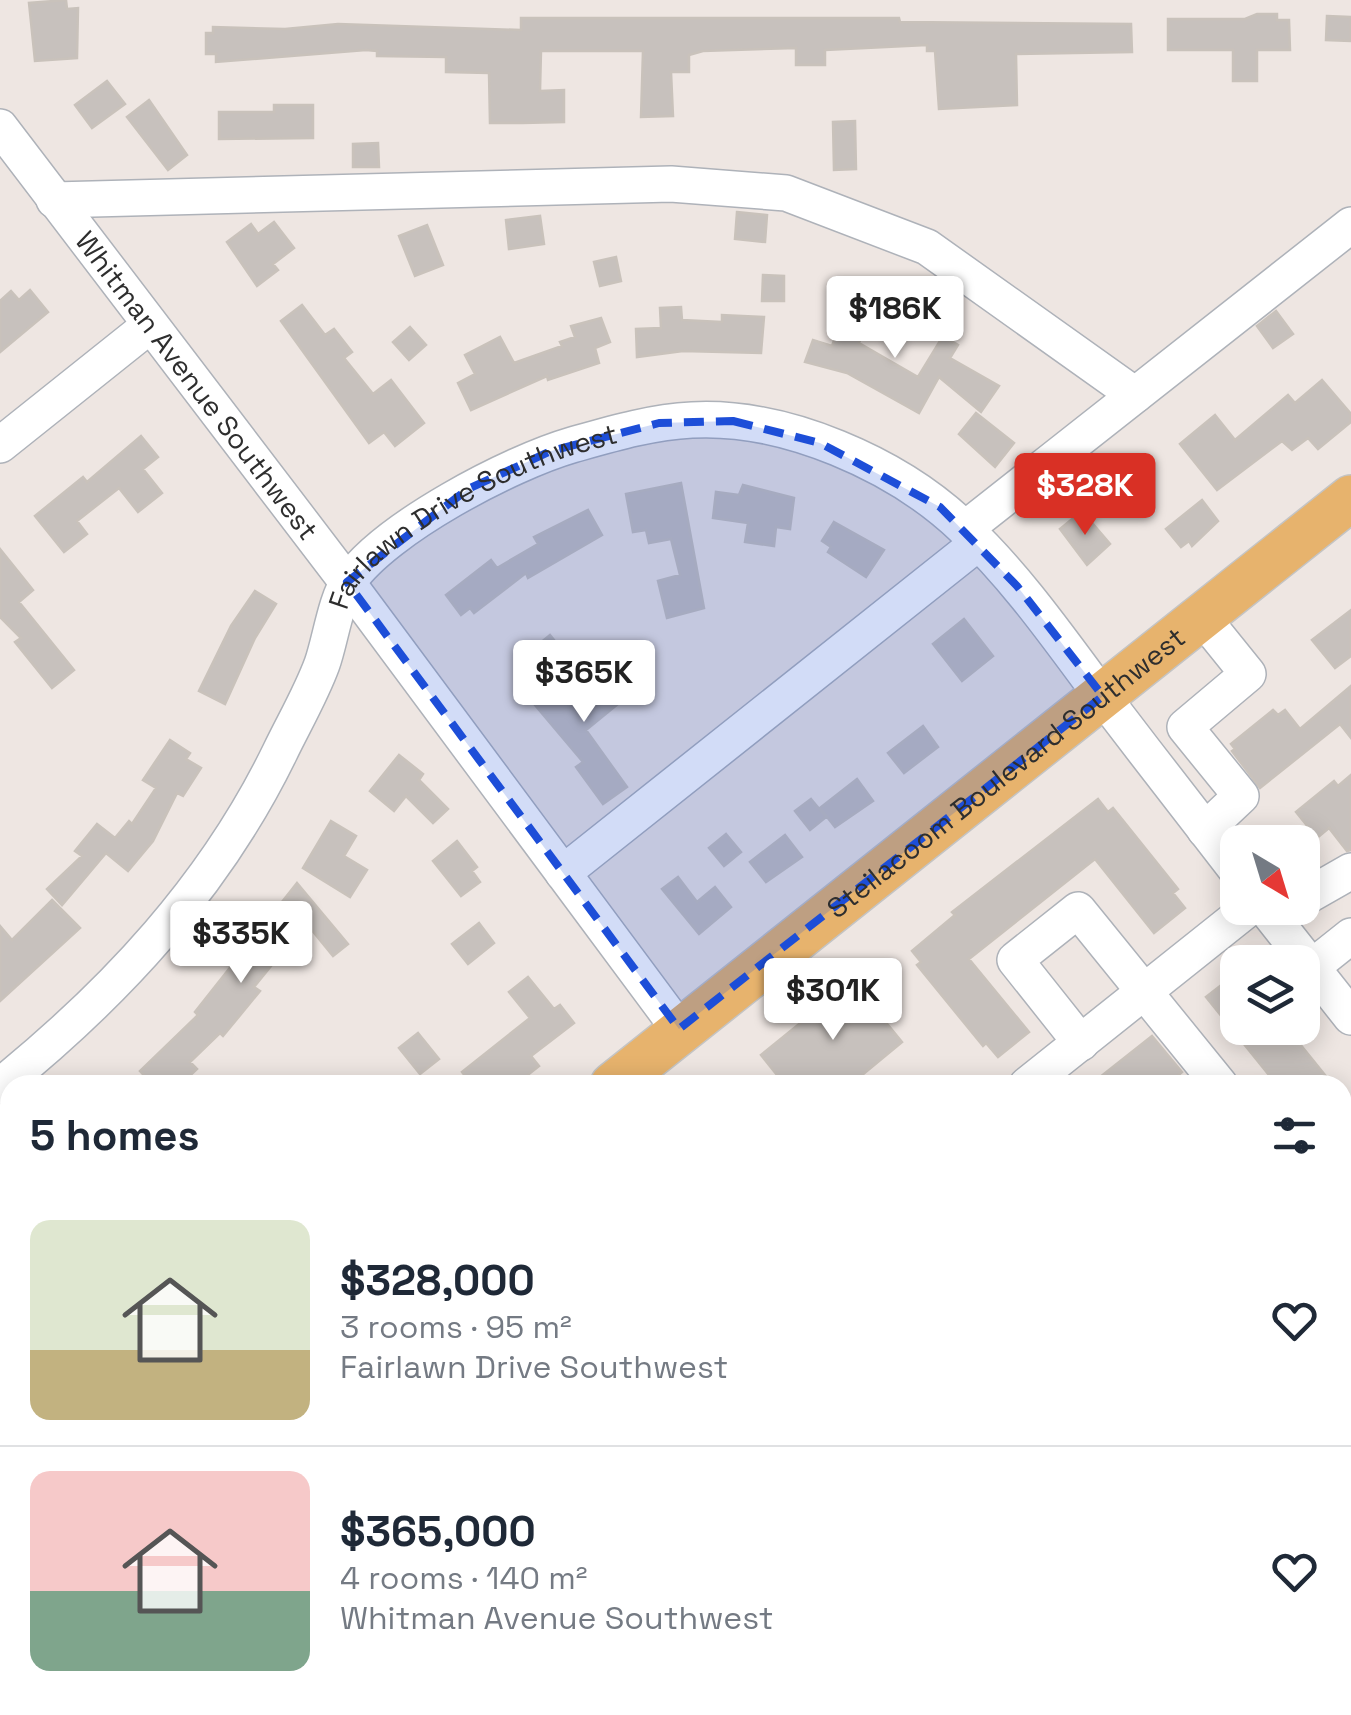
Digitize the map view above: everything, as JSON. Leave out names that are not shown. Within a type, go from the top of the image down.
[{"type":"main road","name":"Steilacoom Boulevard Southwest","points":[[643,1075],[679,1030],[1351,498]]},
{"type":"street","name":"Whitman Avenue Southwest","points":[[0,127],[347,582],[679,1030]]},
{"type":"street","points":[[54,200],[670,184],[786,193],[926,247],[1134,395]]},
{"type":"street","points":[[563,873],[972,536],[1134,395],[1351,225]]},
{"type":"street","points":[[0,444],[149,326]]},
{"type":"street","name":"Fairlawn Drive Southwest","points":[[12,1075],[114,985],[204,879],[275,762],[320,669],[347,582],[393,541],[468,489],[551,451],[678,421],[733,421],[820,443],[906,484],[972,536],[1038,612],[1220,849]]},
{"type":"street","points":[[1202,617],[1248,674],[1185,727],[1241,796],[1205,830]]},
{"type":"street","points":[[1320,886],[1351,871]]},
{"type":"street","points":[[1081,1043],[1015,960],[1078,910],[1212,1075]]},
{"type":"street","points":[[1040,1075],[1145,994],[1249,925]]},
{"type":"street","points":[[1320,961],[1351,936]]},
{"type":"street","points":[[1320,977],[1351,1017]]},
{"type":"highlighted area","points":[[733,421],[820,443],[940,507],[1017,586],[1103,696],[679,1029],[347,582],[468,489],[551,451],[659,423]]},
{"type":"building","points":[[66,0],[67,9],[78,8],[77,58],[35,61],[29,3]]},
{"type":"building","points":[[1257,14],[1277,14],[1277,20],[1289,20],[1290,50],[1257,50],[1257,81],[1233,81],[1233,50],[1168,50],[1168,19],[1245,19]]},
{"type":"building","points":[[1327,16],[1351,17],[1351,41],[1326,40]]},
{"type":"building","points":[[521,18],[899,18],[900,22],[1131,24],[1132,52],[1016,54],[1017,105],[939,109],[935,51],[927,51],[927,45],[825,50],[825,65],[796,65],[796,48],[703,51],[689,55],[689,72],[671,72],[673,116],[641,117],[643,51],[541,51],[540,91],[564,90],[564,122],[522,123],[490,123],[489,73],[446,72],[446,57],[377,56],[377,51],[366,50],[216,62],[216,54],[206,54],[206,33],[213,33],[213,27],[285,29],[338,24],[521,30]]},
{"type":"building","points":[[107,81],[125,104],[92,128],[75,105]]},
{"type":"building","points":[[149,100],[187,155],[168,170],[127,117]]},
{"type":"building","points":[[274,105],[313,105],[313,138],[219,139],[219,112],[274,112]]},
{"type":"building","points":[[855,121],[856,169],[834,170],[833,122]]},
{"type":"building","points":[[378,143],[379,167],[353,167],[353,144]]},
{"type":"building","points":[[737,212],[767,215],[765,242],[735,239]]},
{"type":"building","points":[[540,216],[544,244],[509,249],[506,220]]},
{"type":"building","points":[[274,222],[294,248],[273,264],[278,270],[257,286],[227,242],[251,224],[258,234]]},
{"type":"building","points":[[427,225],[443,265],[415,276],[399,236]]},
{"type":"building","points":[[616,257],[621,281],[600,286],[594,262]]},
{"type":"building","points":[[763,275],[784,276],[784,301],[762,301]]},
{"type":"building","points":[[857,278],[880,288],[859,343],[918,377],[943,336],[958,345],[950,358],[999,386],[981,412],[939,377],[919,413],[847,373],[805,362],[813,340],[832,346]]},
{"type":"building","points":[[30,290],[48,312],[0,352],[0,301],[11,291],[19,300]]},
{"type":"building","points":[[302,305],[325,335],[334,329],[352,352],[344,358],[373,394],[391,380],[424,423],[395,446],[384,432],[369,443],[281,321]]},
{"type":"building","points":[[681,307],[682,320],[722,322],[722,315],[764,317],[761,353],[683,351],[637,357],[636,329],[661,328],[660,308]]},
{"type":"building","points":[[1276,311],[1293,334],[1273,348],[1257,326]]},
{"type":"building","points":[[601,318],[610,342],[595,348],[599,363],[548,380],[547,376],[471,410],[458,383],[475,374],[465,355],[500,337],[514,363],[562,346],[560,342],[575,337],[571,326]]},
{"type":"building","points":[[410,327],[426,345],[409,360],[393,342]]},
{"type":"building","points":[[1322,380],[1351,414],[1351,422],[1318,449],[1308,438],[1292,450],[1282,441],[1217,490],[1180,444],[1215,415],[1235,440],[1288,395],[1295,403]]},
{"type":"building","points":[[976,413],[1014,443],[995,467],[959,434]]},
{"type":"building","points":[[141,436],[158,457],[143,469],[162,493],[138,512],[119,488],[77,521],[87,534],[64,552],[35,516],[83,477],[87,482]]},
{"type":"building","points":[[1080,474],[1096,494],[1077,509],[1061,489]]},
{"type":"building","points":[[681,483],[704,608],[667,618],[658,581],[680,575],[671,539],[649,543],[646,530],[633,532],[626,494]]},
{"type":"building","points":[[743,485],[794,498],[790,529],[776,527],[774,546],[745,542],[748,523],[713,518],[716,492],[739,495]]},
{"type":"building","points":[[1202,500],[1218,521],[1192,546],[1189,541],[1181,547],[1166,529]]},
{"type":"building","points":[[588,510],[602,535],[528,578],[526,573],[474,613],[470,608],[461,615],[446,595],[491,560],[497,568],[538,544],[534,537]]},
{"type":"building","points":[[1082,511],[1110,544],[1087,565],[1060,529]]},
{"type":"building","points":[[834,522],[884,550],[866,577],[828,552],[831,547],[822,541]]},
{"type":"building","points":[[0,549],[33,590],[19,602],[74,670],[52,688],[15,642],[21,638],[0,617]]},
{"type":"building","points":[[255,591],[276,604],[255,638],[225,704],[199,691],[231,626]]},
{"type":"building","points":[[1351,610],[1351,656],[1335,668],[1312,640]]},
{"type":"building","points":[[964,619],[993,656],[962,681],[933,644]]},
{"type":"building","points":[[550,635],[563,651],[546,665],[533,649]]},
{"type":"building","points":[[568,667],[591,697],[621,672],[635,690],[586,730],[627,787],[603,804],[576,767],[583,762],[529,698]]},
{"type":"building","points":[[1351,686],[1351,738],[1340,724],[1260,788],[1232,751],[1235,749],[1231,744],[1273,710],[1278,715],[1285,710],[1300,729]]},
{"type":"building","points":[[923,726],[938,747],[904,773],[888,753]]},
{"type":"building","points":[[170,740],[190,753],[186,759],[201,768],[183,796],[177,793],[153,841],[128,871],[106,853],[62,905],[47,889],[82,856],[75,851],[97,824],[115,838],[129,821],[132,824],[156,788],[143,780]]},
{"type":"building","points":[[399,755],[423,774],[419,780],[448,809],[433,823],[406,796],[394,811],[370,791]]},
{"type":"building","points":[[1351,775],[1351,850],[1347,851],[1329,828],[1320,836],[1320,825],[1306,825],[1296,812],[1334,781],[1338,786]]},
{"type":"building","points":[[857,779],[873,801],[835,827],[820,808]]},
{"type":"building","points":[[811,799],[826,817],[810,830],[795,811]]},
{"type":"building","points":[[1098,799],[1108,812],[1113,808],[1178,889],[1173,893],[1185,908],[1154,933],[1095,859],[969,959],[1029,1032],[998,1057],[986,1043],[983,1046],[917,965],[921,962],[912,951],[955,915],[952,912]]},
{"type":"building","points":[[331,821],[356,836],[344,856],[367,870],[350,897],[303,868]]},
{"type":"building","points":[[726,834],[741,852],[724,866],[709,848]]},
{"type":"building","points":[[785,835],[802,857],[766,882],[750,862]]},
{"type":"building","points":[[457,841],[477,867],[472,871],[480,882],[461,896],[433,861]]},
{"type":"building","points":[[678,877],[697,902],[715,887],[731,907],[699,934],[662,889]]},
{"type":"building","points":[[297,883],[348,944],[333,956],[306,923],[254,987],[260,991],[223,1036],[220,1033],[190,1062],[197,1069],[191,1075],[144,1075],[140,1071],[198,1015],[195,1012]]},
{"type":"building","points":[[52,900],[80,928],[0,1001],[0,926],[12,940]]},
{"type":"building","points":[[479,923],[494,943],[468,964],[452,944]]},
{"type":"building","points":[[528,977],[554,1009],[560,1005],[574,1023],[531,1056],[539,1066],[528,1075],[464,1075],[462,1072],[530,1018],[509,992]]},
{"type":"building","points":[[852,981],[902,1042],[862,1075],[777,1075],[761,1055]]},
{"type":"building","points":[[1220,986],[1220,1014],[1206,997]]},
{"type":"building","points":[[418,1033],[439,1059],[420,1074],[399,1048]]},
{"type":"building","points":[[1152,1036],[1182,1072],[1179,1075],[1103,1075]]},
{"type":"building","points":[[1245,1045],[1301,1045],[1325,1075],[1269,1075]]}]
